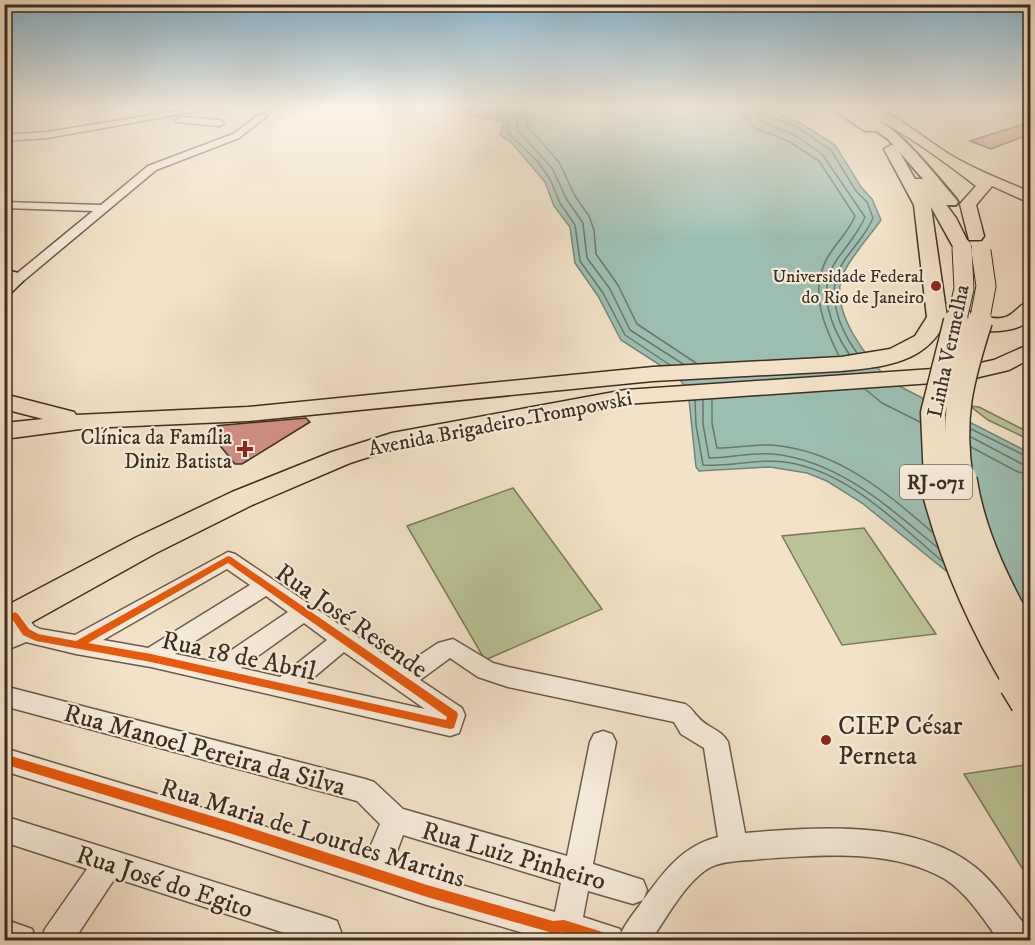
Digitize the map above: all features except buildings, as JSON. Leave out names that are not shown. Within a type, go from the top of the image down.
[{"type":"highway","name":"Linha Vermelha","points":[[892,150],[920,199],[931,258]]},
{"type":"highway","name":"Linha Vermelha","points":[[893,150],[916,175],[947,218],[973,245]]},
{"type":"highway","name":"Linha Vermelha","points":[[916,150],[934,172],[973,245],[986,264],[987,296],[984,313],[966,362],[957,403],[956,436],[960,478],[971,523],[992,577],[1030,650]]},
{"type":"highway","points":[[934,150],[985,186],[968,204],[973,245]]},
{"type":"highway","points":[[950,161],[1030,198]]},
{"type":"highway","name":"Linha Vermelha","points":[[973,245],[962,304],[933,412],[934,473],[945,520],[964,573],[1002,653],[1030,700]]},
{"type":"highway","points":[[931,258],[945,285],[949,304],[962,317],[984,324],[1004,324],[1014,322],[1030,307]]},
{"type":"highway","name":"Avenida Brigadeiro Trompowski","points":[[4,430],[83,421],[248,414],[653,374],[864,362],[897,355],[923,340],[933,330],[937,317],[931,258]]},
{"type":"highway","name":"Avenida Brigadeiro Trompowski","points":[[12,628],[141,549],[274,484],[392,441],[608,399],[908,379],[982,370],[1030,351]]},
{"type":"highway","points":[[338,406],[373,410],[522,395],[533,398],[536,403],[531,408],[476,425]]},
{"type":"highway","points":[[4,401],[83,421]]},
{"type":"main road","name":"Linha Vermelha","points":[[905,150],[951,202]]},
{"type":"street","points":[[11,279],[152,168],[201,150]]},
{"type":"street","points":[[4,205],[103,208]]},
{"type":"street","name":"Rua José Resende","points":[[76,645],[228,559],[453,715]]},
{"type":"street","points":[[151,658],[267,585]]},
{"type":"street","points":[[218,672],[304,612]]},
{"type":"street","name":"Rua 18 de Abril","points":[[12,628],[36,637],[218,672],[450,725],[453,715]]},
{"type":"street","points":[[286,687],[344,639]]},
{"type":"street","points":[[402,680],[446,649],[453,648],[486,670],[508,677],[676,711],[683,715],[690,726],[715,742],[734,848]]},
{"type":"street","name":"Rua Manoel Pereira da Silva","points":[[4,696],[365,791],[394,820]]},
{"type":"street","points":[[564,926],[569,916],[603,742]]},
{"type":"street","name":"Rua Maria de Lourdes Martins","points":[[4,759],[375,874],[553,927],[564,926],[609,940]]},
{"type":"street","points":[[375,874],[394,820]]},
{"type":"street","name":"Rua Luiz Pinheiro","points":[[394,820],[633,890]]},
{"type":"street","name":"Rua José do Egito","points":[[4,829],[109,862],[324,936]]},
{"type":"street","points":[[633,940],[695,860],[712,852],[734,848],[801,842],[841,842],[927,856],[954,869],[970,881],[1017,940]]},
{"type":"street","points":[[56,940],[109,862]]},
{"type":"street","points":[[4,934],[21,940]]},
{"type":"green space","points":[[970,406],[979,407],[1030,433],[1030,440],[988,420]]},
{"type":"green space","points":[[513,488],[602,609],[485,660],[407,526]]},
{"type":"green space","points":[[864,528],[936,634],[842,645],[782,536]]},
{"type":"green space","points":[[1025,765],[1030,772],[1030,881],[964,774]]},
{"type":"water","points":[[518,150],[838,150],[861,187],[872,199],[881,220],[843,274],[840,288],[841,303],[853,334],[873,362],[893,383],[1030,453],[1030,635],[862,503],[827,481],[807,473],[770,467],[699,471],[696,467],[688,390],[677,376],[621,340],[598,296],[575,263],[570,227],[554,206],[545,182]]},
{"type":"cycle path","points":[[15,616],[26,632],[36,637],[151,658],[450,725],[453,715],[228,559],[76,645]]},
{"type":"cycle path","points":[[4,759],[232,828],[427,891],[553,927],[564,926],[609,940]]},
{"type":"place","name":"Universidade Federal do Rio de Janeiro","points":[[936,286]]},
{"type":"place","name":"Clínica da Família Diniz Batista","points":[[245,449]]},
{"type":"place","name":"CIEP César Perneta","points":[[826,740]]}]
